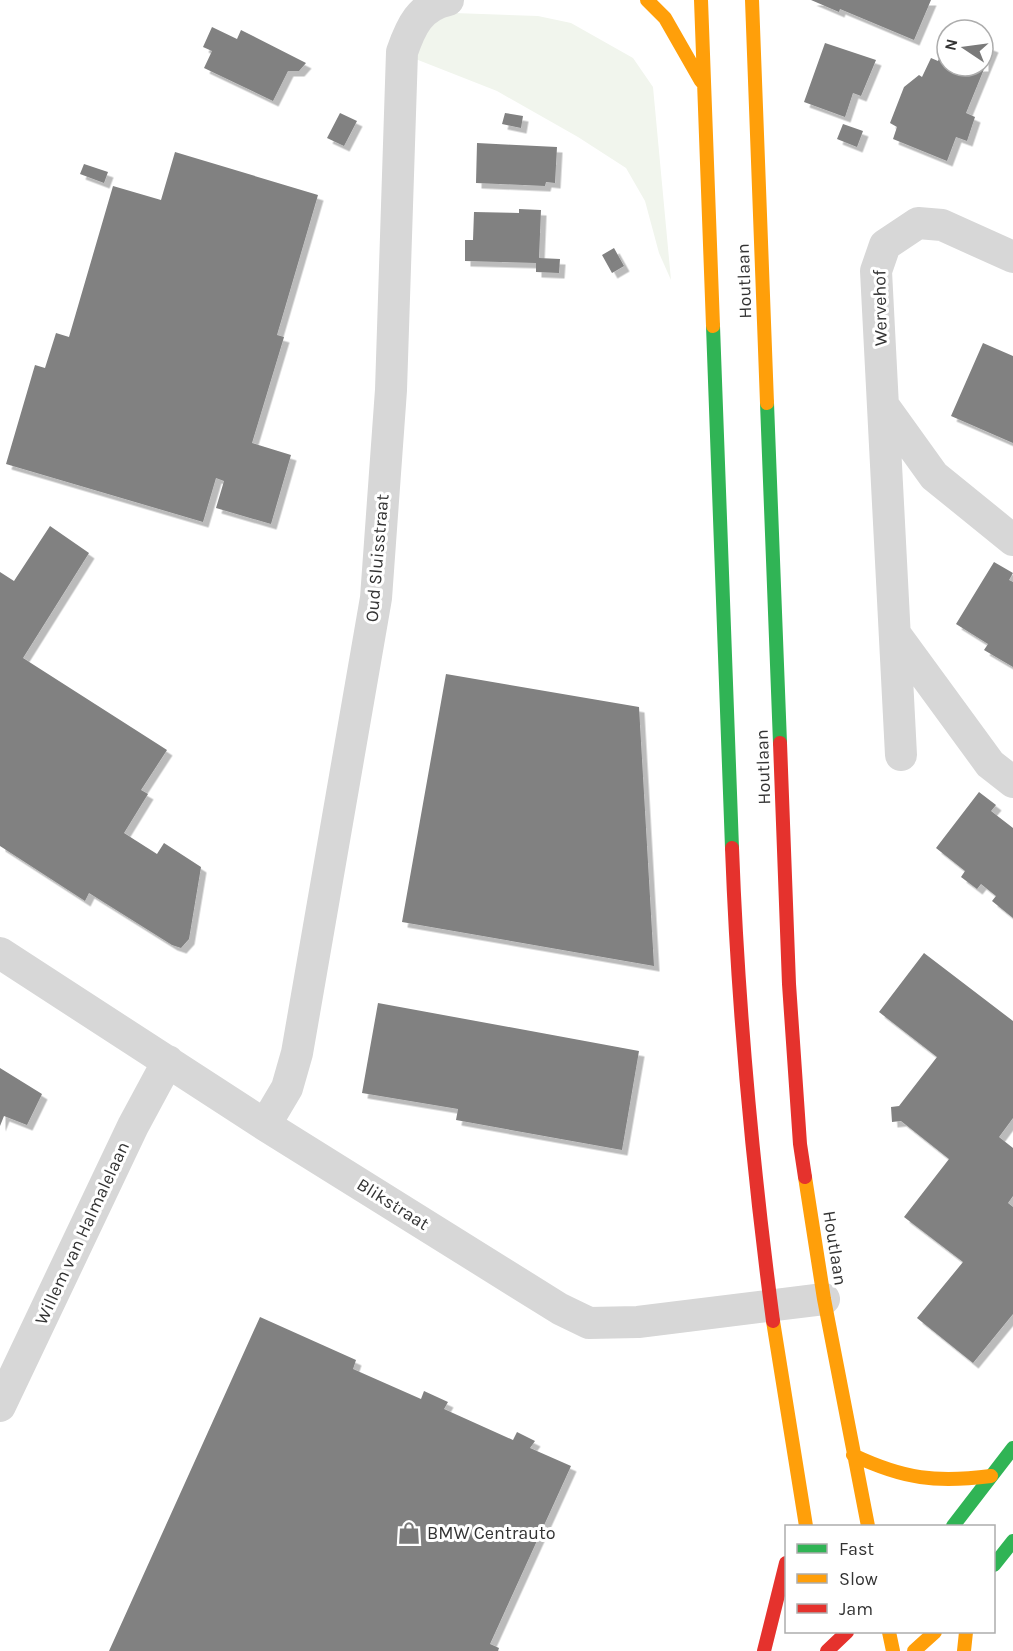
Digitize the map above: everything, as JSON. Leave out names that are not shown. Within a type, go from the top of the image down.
[{"type":"main road","points":[[647,0],[665,18],[705,88]]},
{"type":"main road","name":"Houtlaan","points":[[701,0],[737,987],[750,1144],[770,1306],[806,1525]]},
{"type":"main road","name":"Houtlaan","points":[[752,0],[789,984],[800,1144],[824,1299],[868,1525]]},
{"type":"main road","points":[[954,1525],[1013,1448]]},
{"type":"main road","points":[[854,1455],[912,1480],[952,1481],[991,1476]]},
{"type":"main road","points":[[792,1525],[798,1484]]},
{"type":"main road","points":[[995,1563],[1013,1541]]},
{"type":"main road","points":[[764,1651],[785,1567]]},
{"type":"main road","points":[[826,1633],[829,1650]]},
{"type":"main road","points":[[829,1650],[846,1633]]},
{"type":"main road","points":[[889,1633],[893,1651]]},
{"type":"main road","points":[[914,1651],[933,1633]]},
{"type":"main road","points":[[964,1651],[966,1633]]},
{"type":"street","name":"Oud Sluisstraat","points":[[265,1125],[287,1088],[297,1053],[376,597],[391,390],[402,52],[418,15],[437,2],[448,0]]},
{"type":"street","name":"Wervehof","points":[[901,755],[876,271],[885,245],[918,224],[942,225],[1013,257]]},
{"type":"street","points":[[883,405],[934,476],[1013,540]]},
{"type":"street","points":[[895,634],[990,764],[1013,782]]},
{"type":"street","name":"Blikstraat","points":[[0,953],[265,1125],[560,1309],[589,1323],[638,1322],[824,1299]]},
{"type":"street","name":"Willem van Halmalelaan","points":[[0,1406],[133,1126],[168,1061]]},
{"type":"shaded area","points":[[454,13],[538,16],[571,23],[633,58],[653,87],[671,280],[659,253],[645,201],[626,168],[578,137],[497,91],[413,58],[426,24]]},
{"type":"building","points":[[811,0],[931,0],[914,40],[840,9],[839,12]]},
{"type":"building","points":[[212,27],[237,39],[241,30],[306,63],[299,71],[288,71],[273,101],[204,68],[212,51],[203,47]]},
{"type":"building","points":[[825,43],[876,60],[861,96],[853,93],[845,117],[804,102]]},
{"type":"building","points":[[931,58],[935,60],[935,78],[980,78],[966,113],[975,117],[967,141],[956,137],[947,161],[893,139],[897,127],[890,123],[904,87],[919,75],[922,77]]},
{"type":"building","points":[[340,113],[357,121],[344,146],[327,138]]},
{"type":"building","points":[[505,113],[523,116],[521,128],[502,124]]},
{"type":"building","points":[[843,124],[863,131],[857,147],[837,139]]},
{"type":"building","points":[[477,143],[557,147],[555,183],[546,182],[545,186],[476,183]]},
{"type":"building","points":[[175,152],[318,195],[277,335],[284,337],[252,443],[291,455],[271,524],[216,508],[224,481],[216,478],[203,522],[6,464],[35,365],[45,368],[56,333],[69,337],[113,186],[161,200]]},
{"type":"building","points":[[84,164],[108,172],[104,183],[80,174]]},
{"type":"building","points":[[519,209],[541,210],[539,258],[560,259],[559,273],[536,272],[536,263],[465,261],[465,240],[473,240],[474,212],[519,213]]},
{"type":"building","points":[[614,248],[624,266],[612,273],[602,255]]},
{"type":"building","points":[[983,343],[1013,356],[1013,443],[951,416]]},
{"type":"building","points":[[50,526],[89,553],[23,658],[167,750],[141,790],[148,794],[124,833],[157,854],[164,843],[201,867],[189,939],[181,948],[172,945],[89,893],[85,901],[0,846],[0,572],[14,581]]},
{"type":"building","points":[[994,562],[1013,573],[1009,580],[1013,582],[1013,667],[984,650],[988,644],[956,624]]},
{"type":"building","points":[[446,674],[639,707],[654,966],[402,922]]},
{"type":"building","points":[[979,792],[996,805],[991,811],[1013,828],[1013,918],[992,901],[996,896],[981,884],[977,889],[961,877],[965,871],[936,848]]},
{"type":"building","points":[[924,953],[1013,1021],[1013,1118],[999,1137],[1013,1148],[1013,1196],[1008,1203],[1013,1207],[1013,1314],[973,1363],[917,1318],[963,1262],[904,1217],[949,1159],[901,1121],[892,1122],[891,1107],[899,1106],[937,1057],[879,1012]]},
{"type":"building","points":[[378,1003],[639,1051],[622,1150],[456,1120],[458,1109],[362,1093]]},
{"type":"building","points":[[0,1068],[42,1094],[27,1125],[4,1116],[0,1126]]},
{"type":"building","points":[[260,1317],[356,1360],[353,1369],[421,1399],[424,1391],[448,1402],[444,1409],[513,1440],[517,1432],[535,1441],[530,1448],[571,1466],[490,1644],[499,1648],[498,1651],[109,1651]]},
{"type":"traffic: fast","points":[[713,326],[732,848]]},
{"type":"traffic: fast","points":[[767,403],[780,743]]},
{"type":"traffic: fast","points":[[954,1525],[1013,1448]]},
{"type":"traffic: fast","points":[[995,1564],[1013,1541]]},
{"type":"traffic: slow","points":[[647,0],[665,18],[701,81]]},
{"type":"traffic: slow","points":[[701,0],[713,326]]},
{"type":"traffic: slow","points":[[752,0],[767,403]]},
{"type":"traffic: slow","points":[[805,1177],[824,1299],[868,1525]]},
{"type":"traffic: slow","points":[[773,1321],[806,1525]]},
{"type":"traffic: slow","points":[[853,1455],[888,1469],[920,1477],[953,1479],[991,1476]]},
{"type":"traffic: slow","points":[[889,1633],[893,1651]]},
{"type":"traffic: slow","points":[[914,1651],[934,1633]]},
{"type":"traffic: slow","points":[[964,1651],[966,1633]]},
{"type":"traffic: jam","points":[[780,743],[789,984],[800,1144],[805,1177]]},
{"type":"traffic: jam","points":[[732,848],[747,1085],[773,1321]]},
{"type":"traffic: jam","points":[[764,1651],[785,1567]]},
{"type":"traffic: jam","points":[[827,1651],[846,1633]]},
{"type":"place","name":"BMW Centrauto","points":[[409,1533]]}]
